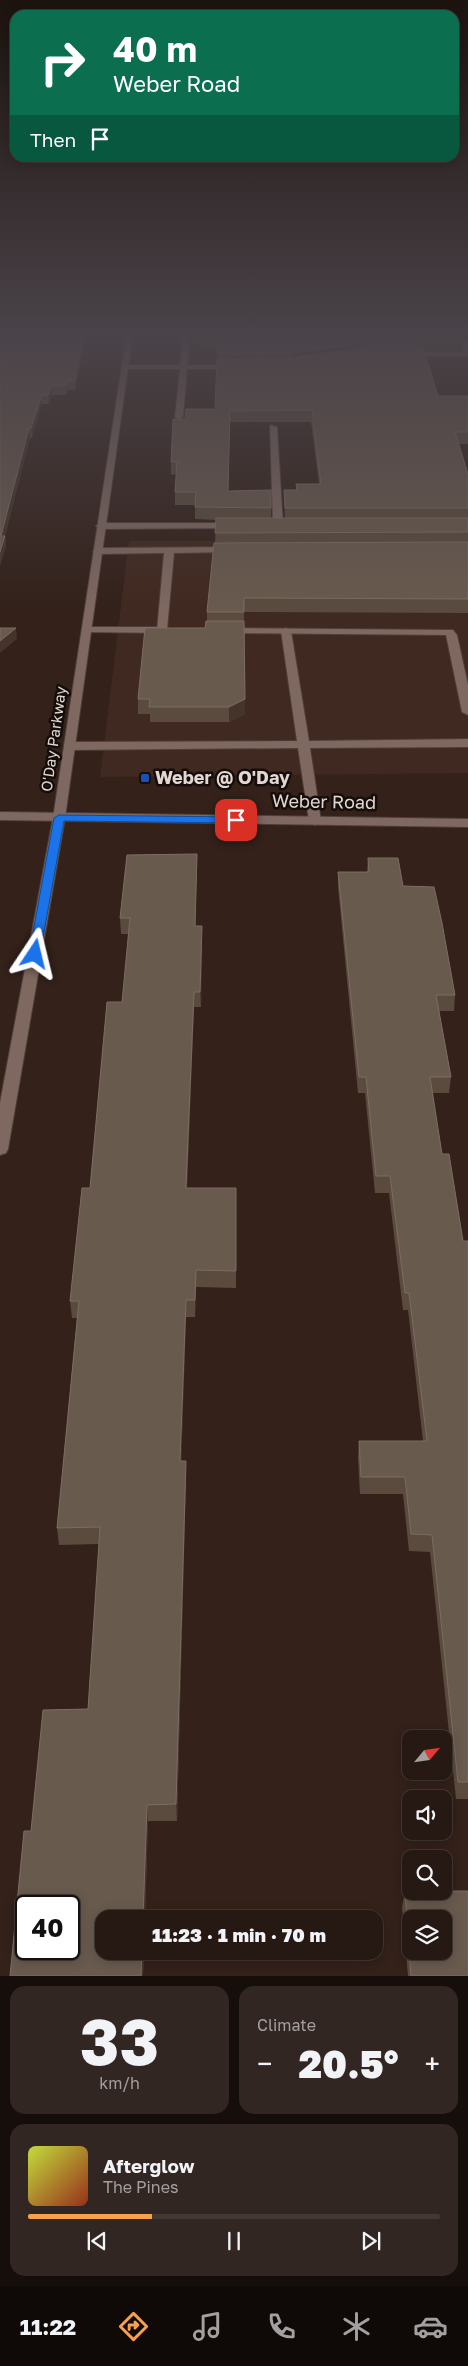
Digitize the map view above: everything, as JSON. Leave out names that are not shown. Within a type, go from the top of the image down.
[{"type":"street","name":"O'Day Parkway","points":[[0,1149],[59,818],[116,424]]},
{"type":"street","points":[[273,427],[278,526]]},
{"type":"street","points":[[101,526],[249,526]]},
{"type":"street","points":[[162,630],[169,550]]},
{"type":"street","points":[[98,551],[238,550]]},
{"type":"street","points":[[86,630],[180,630]]},
{"type":"street","points":[[217,630],[449,632],[452,635],[468,712]]},
{"type":"street","points":[[286,631],[315,821]]},
{"type":"street","points":[[70,746],[468,743]]},
{"type":"street","name":"Weber Road","points":[[0,816],[468,823]]},
{"type":"shaded area","points":[[129,541],[468,541],[468,773],[100,777]]},
{"type":"building","points":[[0,424],[32,424],[31,428],[29,428],[1,536],[5,536],[0,552]]},
{"type":"building","points":[[173,424],[230,424],[228,491],[271,490],[271,508],[195,507],[196,492],[175,492],[177,462],[171,462]]},
{"type":"building","points":[[314,424],[468,424],[468,432],[455,432],[468,474],[468,508],[285,508],[284,490],[297,490],[296,484],[321,484]]},
{"type":"building","points":[[216,518],[468,518],[468,532],[215,533]]},
{"type":"building","points":[[468,542],[468,599],[244,598],[244,612],[207,612],[214,543]]},
{"type":"building","points":[[206,621],[244,621],[245,699],[229,707],[149,707],[150,699],[138,699],[145,628],[205,628]]},
{"type":"building","points":[[0,628],[16,628],[0,641]]},
{"type":"building","points":[[197,854],[195,926],[202,926],[200,992],[194,992],[186,1188],[236,1188],[236,1271],[196,1270],[195,1300],[186,1300],[180,1461],[186,1461],[176,1804],[147,1805],[143,1910],[95,1910],[95,1960],[142,1960],[141,1976],[10,1976],[15,1924],[15,1960],[80,1960],[80,1895],[18,1895],[24,1831],[31,1831],[43,1710],[88,1709],[100,1527],[57,1528],[79,1301],[70,1301],[82,1188],[90,1188],[107,1002],[122,1002],[130,918],[120,918],[127,855]]},
{"type":"building","points":[[368,858],[398,858],[403,886],[434,887],[455,995],[436,995],[451,1077],[430,1077],[442,1154],[449,1154],[463,1241],[468,1241],[468,1782],[458,1782],[432,1535],[411,1534],[405,1477],[361,1477],[359,1441],[427,1441],[409,1293],[405,1293],[390,1176],[376,1176],[366,1077],[359,1077],[338,872],[369,872]]},
{"type":"building","points":[[452,1891],[468,1891],[468,1976],[411,1976],[410,1960],[452,1960],[452,1910],[406,1910],[406,1900],[452,1900]]},
{"type":"place","name":"Weber @ O'Day","points":[[145,778]]},
{"type":"route","points":[[35,954],[59,818],[236,820]]}]
